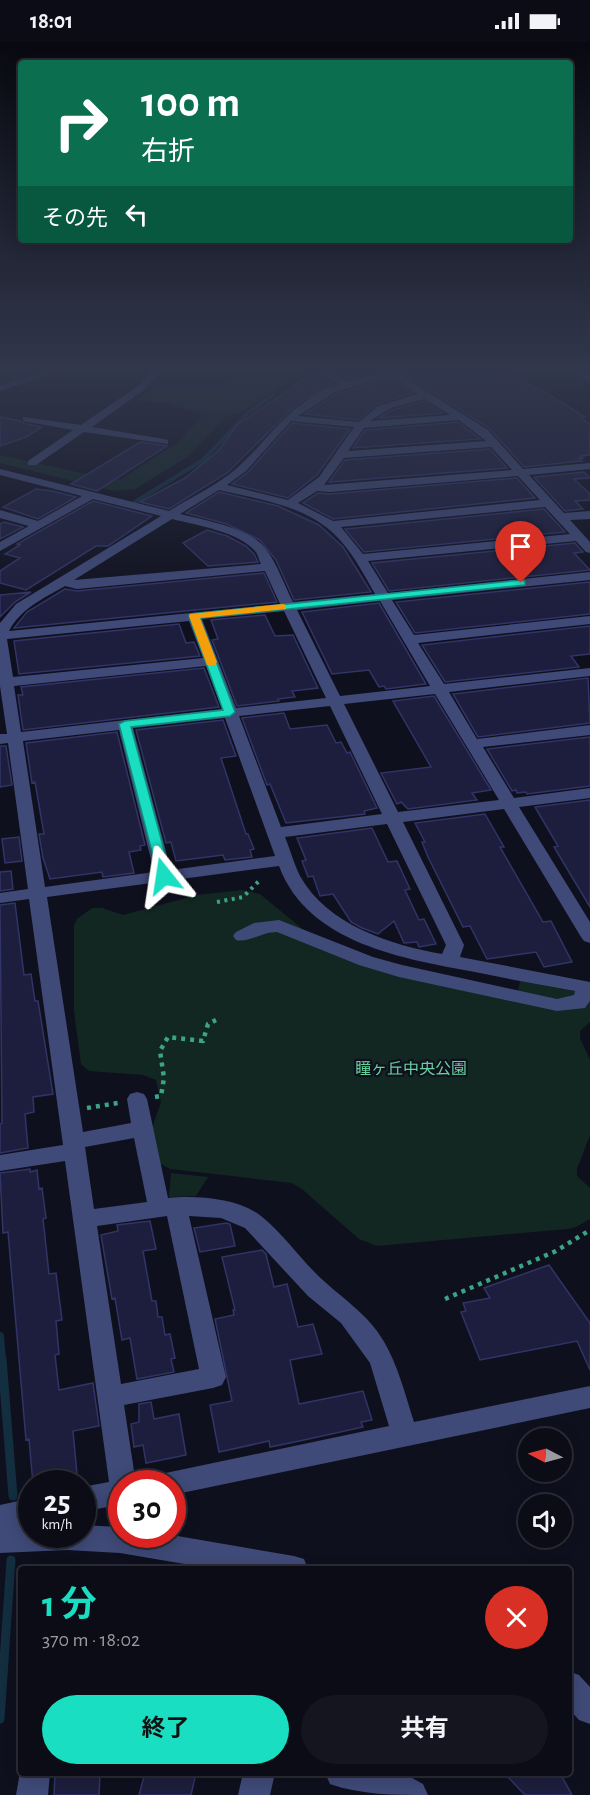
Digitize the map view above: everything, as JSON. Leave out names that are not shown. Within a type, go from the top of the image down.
[{"type":"street","points":[[32,463],[48,452]]},
{"type":"street","points":[[121,1470],[37,893],[7,738],[7,682],[0,636],[3,627],[14,613],[218,486],[245,467],[259,452]]},
{"type":"street","points":[[289,504],[315,486],[341,454],[391,452]]},
{"type":"street","points":[[503,452],[590,549]]},
{"type":"street","points":[[315,486],[330,489],[590,466]]},
{"type":"street","points":[[0,472],[215,526],[241,536],[260,549],[455,945],[449,961]]},
{"type":"street","points":[[218,486],[289,504],[330,525],[343,536],[360,558],[590,937]]},
{"type":"street","points":[[0,547],[92,495]]},
{"type":"street","points":[[330,525],[549,504]]},
{"type":"street","points":[[0,514],[39,525]]},
{"type":"street","points":[[561,518],[590,515]]},
{"type":"street","points":[[360,558],[579,537]]},
{"type":"street","points":[[63,581],[77,585],[270,567]]},
{"type":"street","points":[[0,636],[590,576]]},
{"type":"street","points":[[194,616],[285,860],[299,890],[311,904],[345,929],[390,948],[588,987],[578,1003],[568,1006],[557,1005],[399,971],[358,958],[279,926],[260,927],[242,936]]},
{"type":"street","points":[[410,640],[590,620]]},
{"type":"street","points":[[7,682],[211,661]]},
{"type":"street","points":[[7,738],[590,672]]},
{"type":"street","points":[[125,724],[164,876]]},
{"type":"street","points":[[472,744],[590,730]]},
{"type":"street","points":[[275,833],[590,793]]},
{"type":"street","points":[[0,898],[285,860]]},
{"type":"street","points":[[110,1397],[213,1377],[167,1207],[143,1130],[137,1099]]},
{"type":"street","points":[[0,1163],[143,1130]]},
{"type":"street","points":[[85,1219],[167,1207],[221,1209],[253,1222],[316,1289],[350,1316],[373,1345],[382,1361],[405,1435]]},
{"type":"street","points":[[186,1480],[590,1397]]},
{"type":"street","points":[[0,1518],[18,1514]]},
{"type":"street","points":[[0,1540],[108,1538]]},
{"type":"street","points":[[184,1548],[278,1566]]},
{"type":"street","points":[[572,1690],[590,1709]]},
{"type":"street","points":[[32,1795],[34,1776]]},
{"type":"street","points":[[254,1795],[258,1776]]},
{"type":"street","points":[[360,1776],[398,1785],[412,1795]]},
{"type":"path","points":[[217,902],[243,897],[264,875]]},
{"type":"path","points":[[161,1096],[165,1078],[160,1056],[161,1045],[168,1038],[178,1038],[191,1043],[203,1041],[208,1024],[216,1020]]},
{"type":"path","points":[[445,1299],[556,1251],[590,1230]]},
{"type":"green space","points":[[163,452],[192,452],[186,458],[135,489],[114,491],[0,463],[0,455],[114,480],[121,479]]},
{"type":"green space","name":"瞳ヶ丘中央公園","points":[[242,890],[260,894],[305,931],[385,962],[518,992],[520,981],[590,994],[590,1022],[580,1031],[580,1038],[590,1060],[590,1135],[577,1169],[577,1176],[590,1188],[590,1219],[567,1229],[377,1246],[359,1239],[302,1189],[292,1183],[170,1169],[159,1163],[152,1128],[161,1102],[156,1080],[143,1075],[89,1071],[81,1064],[74,1011],[74,926],[77,919],[92,908],[102,908],[123,915],[197,895]]},
{"type":"green space","points":[[171,1173],[208,1177],[196,1196],[169,1197]]},
{"type":"building","points":[[124,452],[158,452],[97,491],[71,484]]},
{"type":"building","points":[[217,452],[249,452],[227,473],[169,509],[140,502],[185,478]]},
{"type":"building","points":[[266,452],[334,452],[317,475],[288,498],[232,484],[248,472]]},
{"type":"building","points":[[453,452],[493,452],[507,468],[329,482],[345,460]]},
{"type":"building","points":[[510,452],[590,452],[590,455],[579,458],[582,461],[524,467]]},
{"type":"building","points":[[584,472],[590,478],[574,479],[590,494],[590,500],[575,501],[583,509],[565,511],[534,477]]},
{"type":"building","points":[[517,478],[535,498],[333,519],[303,503],[318,493],[330,494]]},
{"type":"building","points":[[36,489],[76,497],[38,519],[3,507]]},
{"type":"building","points":[[219,492],[278,506],[319,525],[343,547],[371,592],[294,600],[276,560],[260,540],[227,524],[186,513]]},
{"type":"building","points":[[93,501],[152,516],[108,546],[96,546],[26,590],[0,583],[0,571],[20,558],[5,554],[20,545],[17,544]]},
{"type":"building","points":[[544,509],[565,532],[364,552],[345,529]]},
{"type":"building","points":[[4,522],[23,527],[0,539],[0,524]]},
{"type":"building","points":[[207,530],[227,536],[246,546],[258,562],[208,566],[183,543]]},
{"type":"building","points":[[575,543],[583,552],[574,553],[590,570],[389,591],[372,563]]},
{"type":"building","points":[[264,573],[277,602],[14,628],[27,612],[65,589],[77,591]]},
{"type":"building","points":[[590,582],[590,614],[415,633],[396,602]]},
{"type":"building","points":[[31,592],[15,602],[0,617],[0,595]]},
{"type":"building","points":[[379,603],[426,684],[386,689],[384,686],[379,687],[369,670],[332,674],[302,612]]},
{"type":"building","points":[[265,615],[275,636],[293,635],[318,688],[292,691],[295,697],[278,699],[279,701],[237,706],[212,640],[218,639],[211,620]]},
{"type":"building","points":[[179,624],[186,643],[194,642],[200,656],[19,674],[14,641]]},
{"type":"building","points":[[590,626],[590,654],[571,656],[579,667],[445,682],[422,645]]},
{"type":"building","points":[[204,668],[219,707],[23,730],[18,695],[23,695],[21,687]]},
{"type":"building","points":[[588,678],[590,723],[478,737],[453,694]]},
{"type":"building","points":[[434,696],[491,790],[472,793],[477,800],[408,809],[401,802],[397,804],[381,773],[431,767],[393,701]]},
{"type":"building","points":[[284,713],[290,729],[327,725],[336,743],[341,742],[347,753],[350,752],[377,808],[364,811],[365,814],[286,823],[270,784],[267,785],[242,718]]},
{"type":"building","points":[[223,720],[236,756],[221,758],[246,834],[254,849],[250,850],[252,857],[225,860],[223,855],[176,861],[171,842],[166,843],[136,730]]},
{"type":"building","points":[[117,732],[145,845],[140,846],[141,850],[129,852],[134,873],[103,877],[102,872],[50,879],[43,858],[39,834],[44,834],[35,782],[32,783],[26,743]]},
{"type":"building","points":[[590,737],[590,786],[527,794],[512,791],[487,749]]},
{"type":"building","points":[[0,746],[6,746],[12,785],[0,787]]},
{"type":"building","points":[[590,800],[590,907],[554,847],[558,846],[535,807]]},
{"type":"building","points":[[485,814],[504,847],[500,847],[543,922],[551,921],[572,962],[544,967],[536,952],[487,959],[470,926],[463,927],[428,857],[422,842],[425,842],[415,823]]},
{"type":"building","points":[[372,828],[388,862],[397,861],[410,889],[405,890],[419,920],[424,919],[436,944],[419,947],[417,942],[404,943],[394,921],[378,934],[362,928],[351,922],[333,894],[320,896],[313,876],[308,877],[302,861],[306,860],[297,838]]},
{"type":"building","points":[[19,837],[22,861],[5,863],[2,839]]},
{"type":"building","points":[[11,871],[13,889],[0,891],[0,872]]},
{"type":"building","points":[[15,903],[24,975],[31,974],[35,1001],[38,1001],[53,1094],[33,1097],[34,1112],[25,1114],[28,1148],[0,1153],[0,1124],[2,1123],[0,905]]},
{"type":"building","points":[[37,1170],[46,1218],[43,1219],[49,1274],[56,1273],[62,1320],[56,1321],[59,1354],[55,1355],[59,1390],[93,1383],[99,1426],[73,1431],[77,1470],[32,1470],[29,1439],[26,1440],[8,1232],[3,1233],[0,1173]]},
{"type":"building","points":[[150,1221],[156,1249],[143,1251],[152,1301],[156,1301],[158,1317],[162,1317],[165,1335],[170,1334],[175,1358],[171,1359],[174,1372],[137,1379],[130,1338],[122,1340],[101,1235],[118,1231],[117,1225]]},
{"type":"building","points":[[230,1224],[235,1246],[200,1252],[194,1228]]},
{"type":"building","points":[[262,1250],[266,1254],[274,1287],[287,1284],[298,1327],[313,1324],[322,1354],[290,1360],[299,1404],[363,1391],[372,1420],[361,1422],[363,1427],[304,1440],[270,1447],[269,1441],[219,1452],[210,1405],[232,1401],[215,1319],[234,1315],[233,1310],[235,1310],[222,1257]]},
{"type":"building","points":[[549,1265],[590,1323],[590,1370],[577,1341],[480,1360],[461,1312],[466,1311],[463,1303],[490,1298],[484,1288]]},
{"type":"building","points":[[151,1402],[154,1419],[179,1414],[186,1455],[146,1463],[143,1445],[134,1447],[131,1424],[139,1422],[139,1404]]},
{"type":"building","points":[[55,1776],[100,1776],[99,1795],[54,1795]]},
{"type":"building","points":[[144,1776],[195,1776],[191,1795],[139,1795]]},
{"type":"building","points":[[507,1776],[562,1776],[572,1795],[525,1795]]},
{"type":"waterway","points":[[135,502],[203,460],[211,452]]},
{"type":"waterway","points":[[0,1336],[2,1361]]},
{"type":"waterway","points":[[2,1359],[13,1496]]},
{"type":"waterway","points":[[0,1719],[11,1560]]},
{"type":"slow traffic","points":[[211,662],[194,616],[283,607]]},
{"type":"route","points":[[164,876],[125,724],[230,712],[194,616],[521,583]]}]
